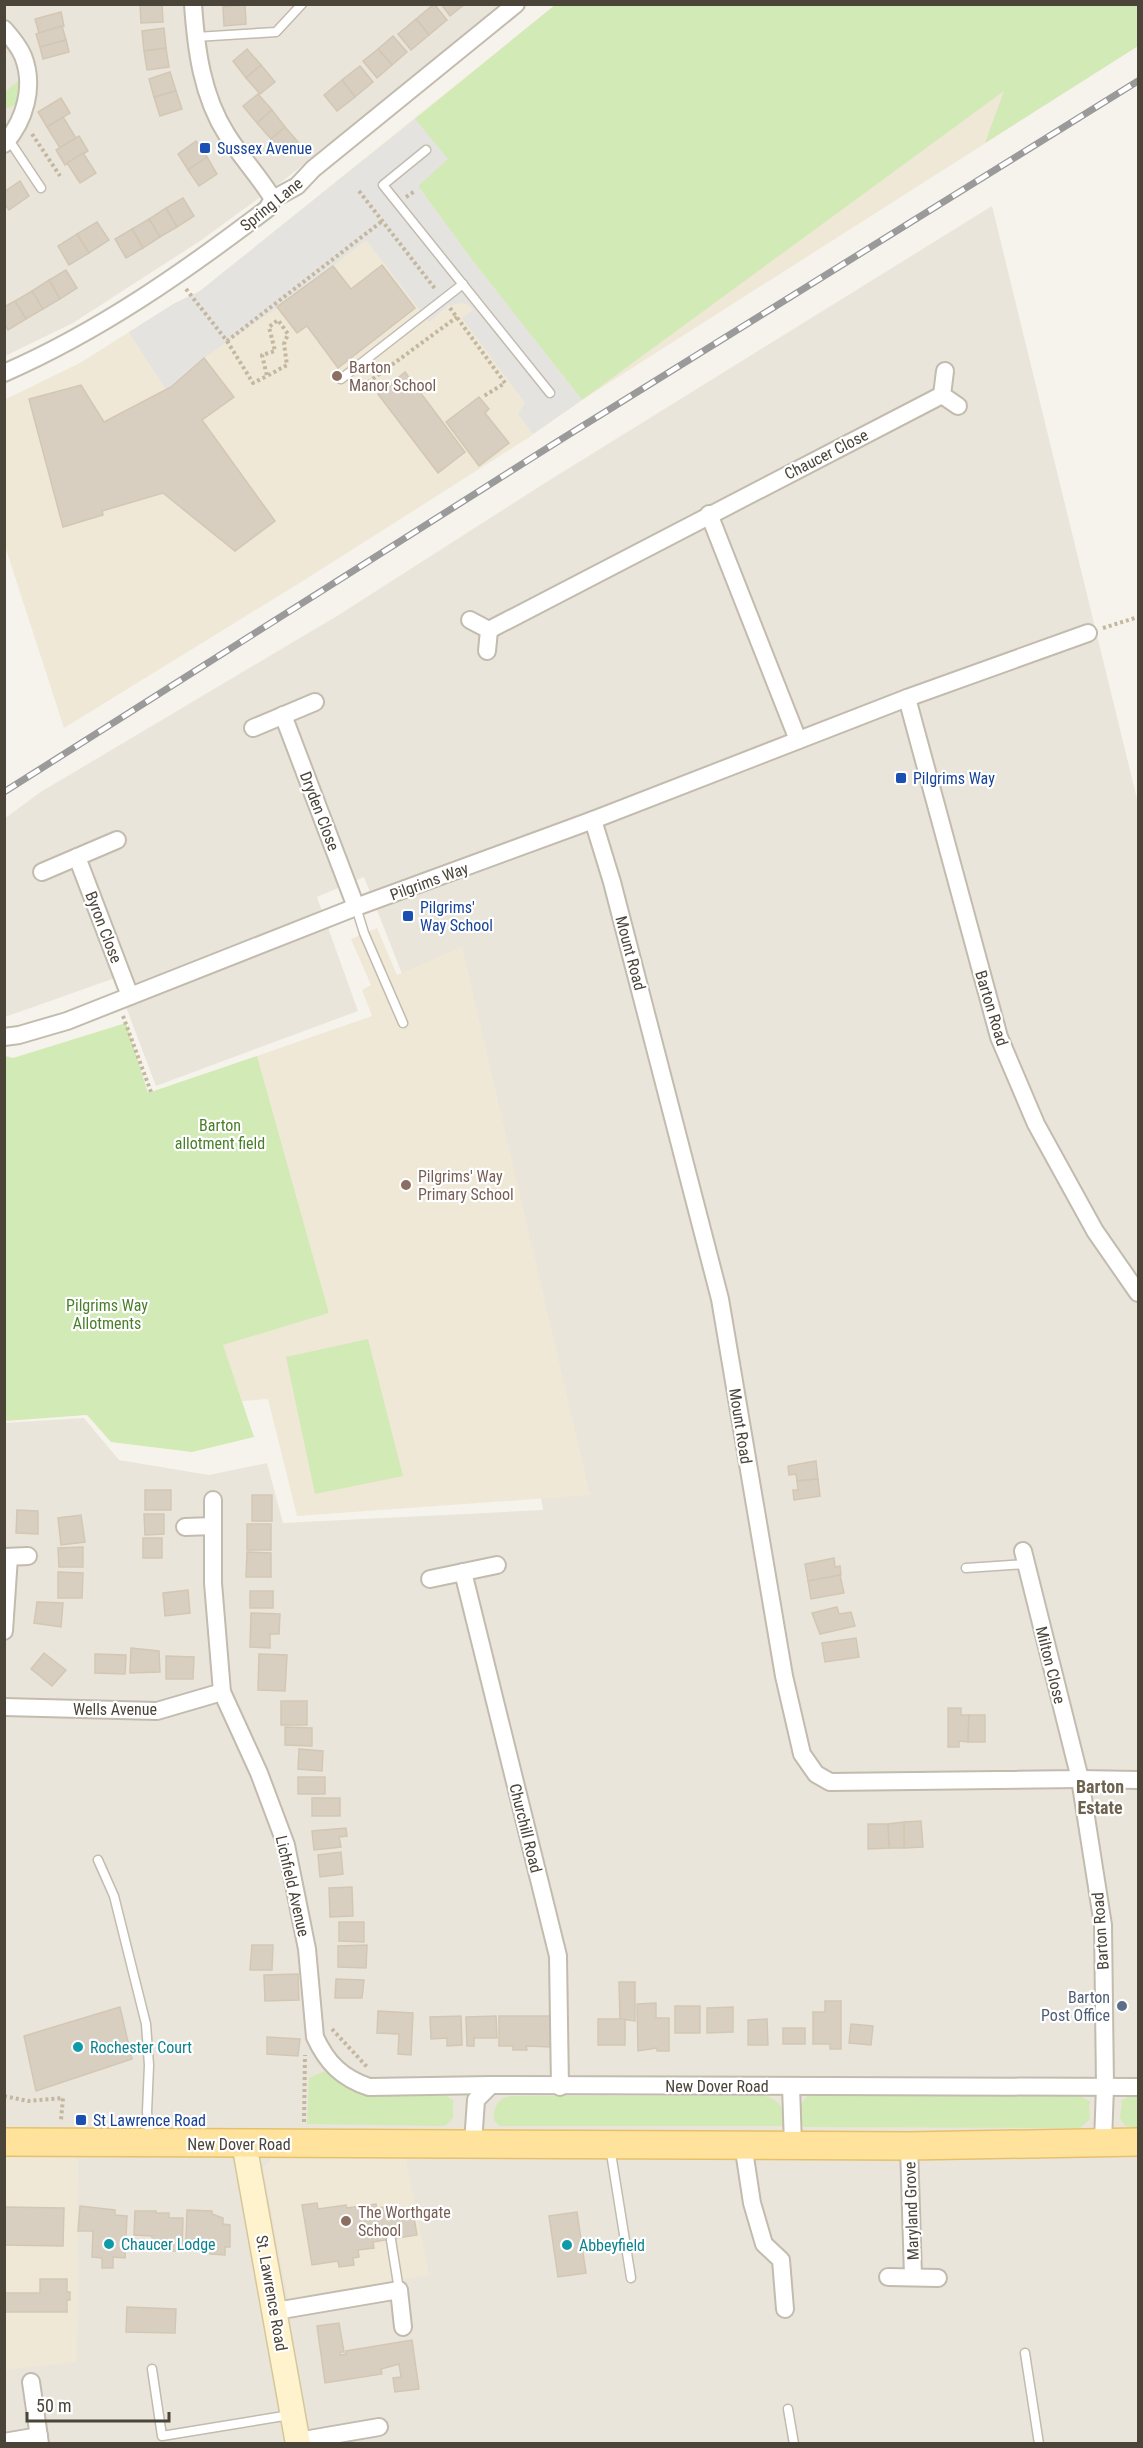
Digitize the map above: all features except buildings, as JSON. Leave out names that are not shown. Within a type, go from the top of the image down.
[{"type":"main road","name":"New Dover Road","points":[[4,2142],[909,2146],[1138,2142]]},
{"type":"main road","name":"St. Lawrence Road","points":[[244,2144],[298,2442]]},
{"type":"street","points":[[193,4],[195,37],[205,85],[215,112],[226,134],[273,199]]},
{"type":"street","name":"Spring Lane","points":[[4,374],[86,334],[178,275],[267,208],[273,199],[297,186],[313,169],[516,4]]},
{"type":"street","points":[[4,29],[23,55],[28,93],[11,131]]},
{"type":"street","points":[[945,371],[942,395],[958,406]]},
{"type":"street","name":"Chaucer Close","points":[[489,630],[942,395]]},
{"type":"street","points":[[709,514],[798,740]]},
{"type":"street","points":[[470,620],[489,630],[487,651]]},
{"type":"street","name":"Pilgrims Way","points":[[4,1036],[19,1035],[67,1022],[356,907],[593,820],[907,698],[1088,633]]},
{"type":"street","name":"Barton Road","points":[[907,698],[999,1037],[1041,1133],[1095,1231],[1138,1293]]},
{"type":"street","points":[[253,728],[315,702]]},
{"type":"street","name":"Dryden Close","points":[[283,715],[356,907]]},
{"type":"street","name":"Mount Road","points":[[593,820],[612,882],[720,1299],[784,1676],[802,1754],[816,1774],[830,1782],[1080,1779]]},
{"type":"street","points":[[42,872],[117,840]]},
{"type":"street","name":"Byron Close","points":[[77,857],[124,999]]},
{"type":"street","name":"Lichfield Avenue","points":[[213,1500],[213,1583],[222,1692],[259,1773],[286,1845],[307,1949],[315,2037],[328,2061],[353,2082],[369,2087],[441,2088],[491,2085]]},
{"type":"street","points":[[185,1527],[213,1526]]},
{"type":"street","points":[[4,1632],[7,1557],[28,1556]]},
{"type":"street","name":"Milton Close","points":[[1024,1558],[1080,1779]]},
{"type":"street","points":[[430,1580],[497,1565]]},
{"type":"street","name":"Churchill Road","points":[[463,1572],[558,1956],[560,2086]]},
{"type":"street","name":"Wells Avenue","points":[[4,1707],[157,1711],[222,1692]]},
{"type":"street","points":[[1080,1779],[1138,1780]]},
{"type":"street","name":"Barton Road","points":[[1080,1779],[1103,1925],[1105,2087],[1103,2142]]},
{"type":"street","points":[[473,2144],[476,2100],[491,2085]]},
{"type":"street","name":"New Dover Road","points":[[491,2085],[1138,2087]]},
{"type":"street","name":"New Dover Road","points":[[791,2086],[793,2145]]},
{"type":"street","name":"Lichfield Avenue","points":[[441,2088],[476,2100]]},
{"type":"street","points":[[743,2144],[752,2203],[764,2244],[781,2260],[785,2309]]},
{"type":"street","name":"Maryland Grove","points":[[909,2146],[913,2276]]},
{"type":"street","name":"Maryland Grove","points":[[888,2277],[938,2278]]},
{"type":"street","points":[[276,2311],[399,2290],[403,2326]]},
{"type":"street","points":[[4,2442],[40,2440],[31,2382]]},
{"type":"street","points":[[298,2442],[379,2427]]},
{"type":"lane","points":[[195,37],[276,32],[302,4]]},
{"type":"lane","points":[[11,131],[41,188]]},
{"type":"lane","points":[[426,150],[383,184],[550,393]]},
{"type":"lane","points":[[341,379],[463,284]]},
{"type":"lane","points":[[356,907],[364,933],[404,1023]]},
{"type":"lane","points":[[966,1568],[1024,1558]]},
{"type":"lane","points":[[98,1860],[114,1896],[147,2024],[149,2066],[147,2112],[150,2143]]},
{"type":"lane","points":[[609,2144],[630,2277]]},
{"type":"lane","points":[[391,2240],[399,2290]]},
{"type":"lane","points":[[1025,2353],[1039,2444]]},
{"type":"lane","points":[[152,2369],[163,2440],[294,2415]]},
{"type":"lane","points":[[788,2409],[794,2444]]},
{"type":"path","points":[[11,131],[60,176]]},
{"type":"path","points":[[227,341],[381,222]]},
{"type":"path","points":[[178,275],[191,297],[227,341],[253,383],[267,376],[287,365],[284,344],[288,334],[278,320],[269,327],[275,351],[262,355],[267,376]]},
{"type":"path","points":[[363,386],[457,317]]},
{"type":"path","points":[[1088,633],[1138,616]]},
{"type":"path","points":[[124,999],[151,1092]]},
{"type":"path","points":[[312,2008],[387,2088]]},
{"type":"path","points":[[304,2144],[305,2045],[315,2037]]},
{"type":"path","points":[[4,2096],[28,2101],[63,2098],[58,2142]]},
{"type":"shaded area","points":[[5,5],[504,5],[284,180],[200,241],[73,323],[5,356]]},
{"type":"shaded area","name":"Barton Manor School","points":[[555,5],[1138,5],[1138,46],[582,400],[528,438],[306,579],[64,728],[5,546],[4,400],[80,363],[175,303],[200,291]]},
{"type":"shaded area","points":[[415,119],[448,159],[418,186],[472,260],[582,400],[533,434],[518,414],[525,403],[462,318],[473,310],[469,305],[461,303],[448,306],[429,322],[366,240],[299,293],[204,358],[166,390],[129,332],[175,303],[200,291]]},
{"type":"shaded area","points":[[992,206],[1138,803],[1138,2443],[5,2443],[5,1423],[84,1418],[119,1460],[209,1475],[267,1463],[283,1523],[543,1510],[529,1423],[415,1007],[364,877],[317,897],[358,1011],[156,1086],[115,978],[5,1017],[4,819],[39,793],[337,616],[545,483]]},
{"type":"shaded area","name":"Pilgrims' Way Primary School","points":[[377,928],[397,975],[462,947],[590,1495],[297,1516],[268,1399],[242,1401],[222,1345],[329,1313],[257,1056],[372,1016],[362,990],[371,985],[351,939]]},
{"type":"shaded area","name":"The Worthgate School","points":[[278,2151],[405,2154],[429,2275],[288,2298],[263,2168]]},
{"type":"shaded area","points":[[5,2157],[78,2158],[77,2362],[5,2370]]},
{"type":"green space","points":[[555,5],[1138,5],[1138,46],[985,143],[1004,91],[582,400],[472,260],[418,186],[447,159],[415,119]]},
{"type":"green space","points":[[19,80],[18,101],[5,109],[4,93]]},
{"type":"green space","name":"Pilgrims Way Allotments","points":[[126,1023],[148,1093],[257,1056],[329,1313],[223,1345],[254,1437],[192,1452],[111,1442],[87,1415],[5,1421],[5,1056],[13,1058]]},
{"type":"green space","points":[[368,1339],[403,1476],[315,1494],[286,1357]]},
{"type":"green space","points":[[325,2071],[349,2089],[361,2094],[446,2096],[453,2100],[453,2118],[446,2125],[441,2126],[307,2124],[309,2078]]},
{"type":"green space","points":[[812,2093],[1077,2094],[1091,2102],[1089,2104],[1090,2119],[1080,2128],[805,2127],[798,2124],[800,2110],[805,2099]]},
{"type":"green space","points":[[1132,2095],[1138,2095],[1138,2128],[1125,2126],[1120,2118],[1122,2103],[1120,2101]]},
{"type":"green space","points":[[511,2096],[765,2096],[775,2100],[781,2107],[784,2126],[499,2126],[494,2120],[494,2111],[500,2101]]},
{"type":"railway","points":[[4,792],[560,440],[1138,81]]},
{"type":"place","name":"Sussex Avenue","points":[[205,148]]},
{"type":"place","name":"Barton Manor School","points":[[337,376]]},
{"type":"place","name":"Pilgrims Way","points":[[901,778]]},
{"type":"place","name":"Pilgrims' Way School","points":[[408,916]]},
{"type":"place","name":"Pilgrims' Way Primary School","points":[[406,1185]]},
{"type":"place","name":"Barton Post Office","points":[[1122,2006]]},
{"type":"place","name":"Rochester Court","points":[[78,2047]]},
{"type":"place","name":"St Lawrence Road","points":[[81,2120]]},
{"type":"place","name":"The Worthgate School","points":[[346,2221]]},
{"type":"place","name":"Chaucer Lodge","points":[[109,2244]]},
{"type":"place","name":"Abbeyfield","points":[[567,2245]]},
{"type":"district","name":"Barton Estate","points":[[1100,1797]]},
{"type":"park label","name":"Barton allotment field","points":[[220,1134]]}]
